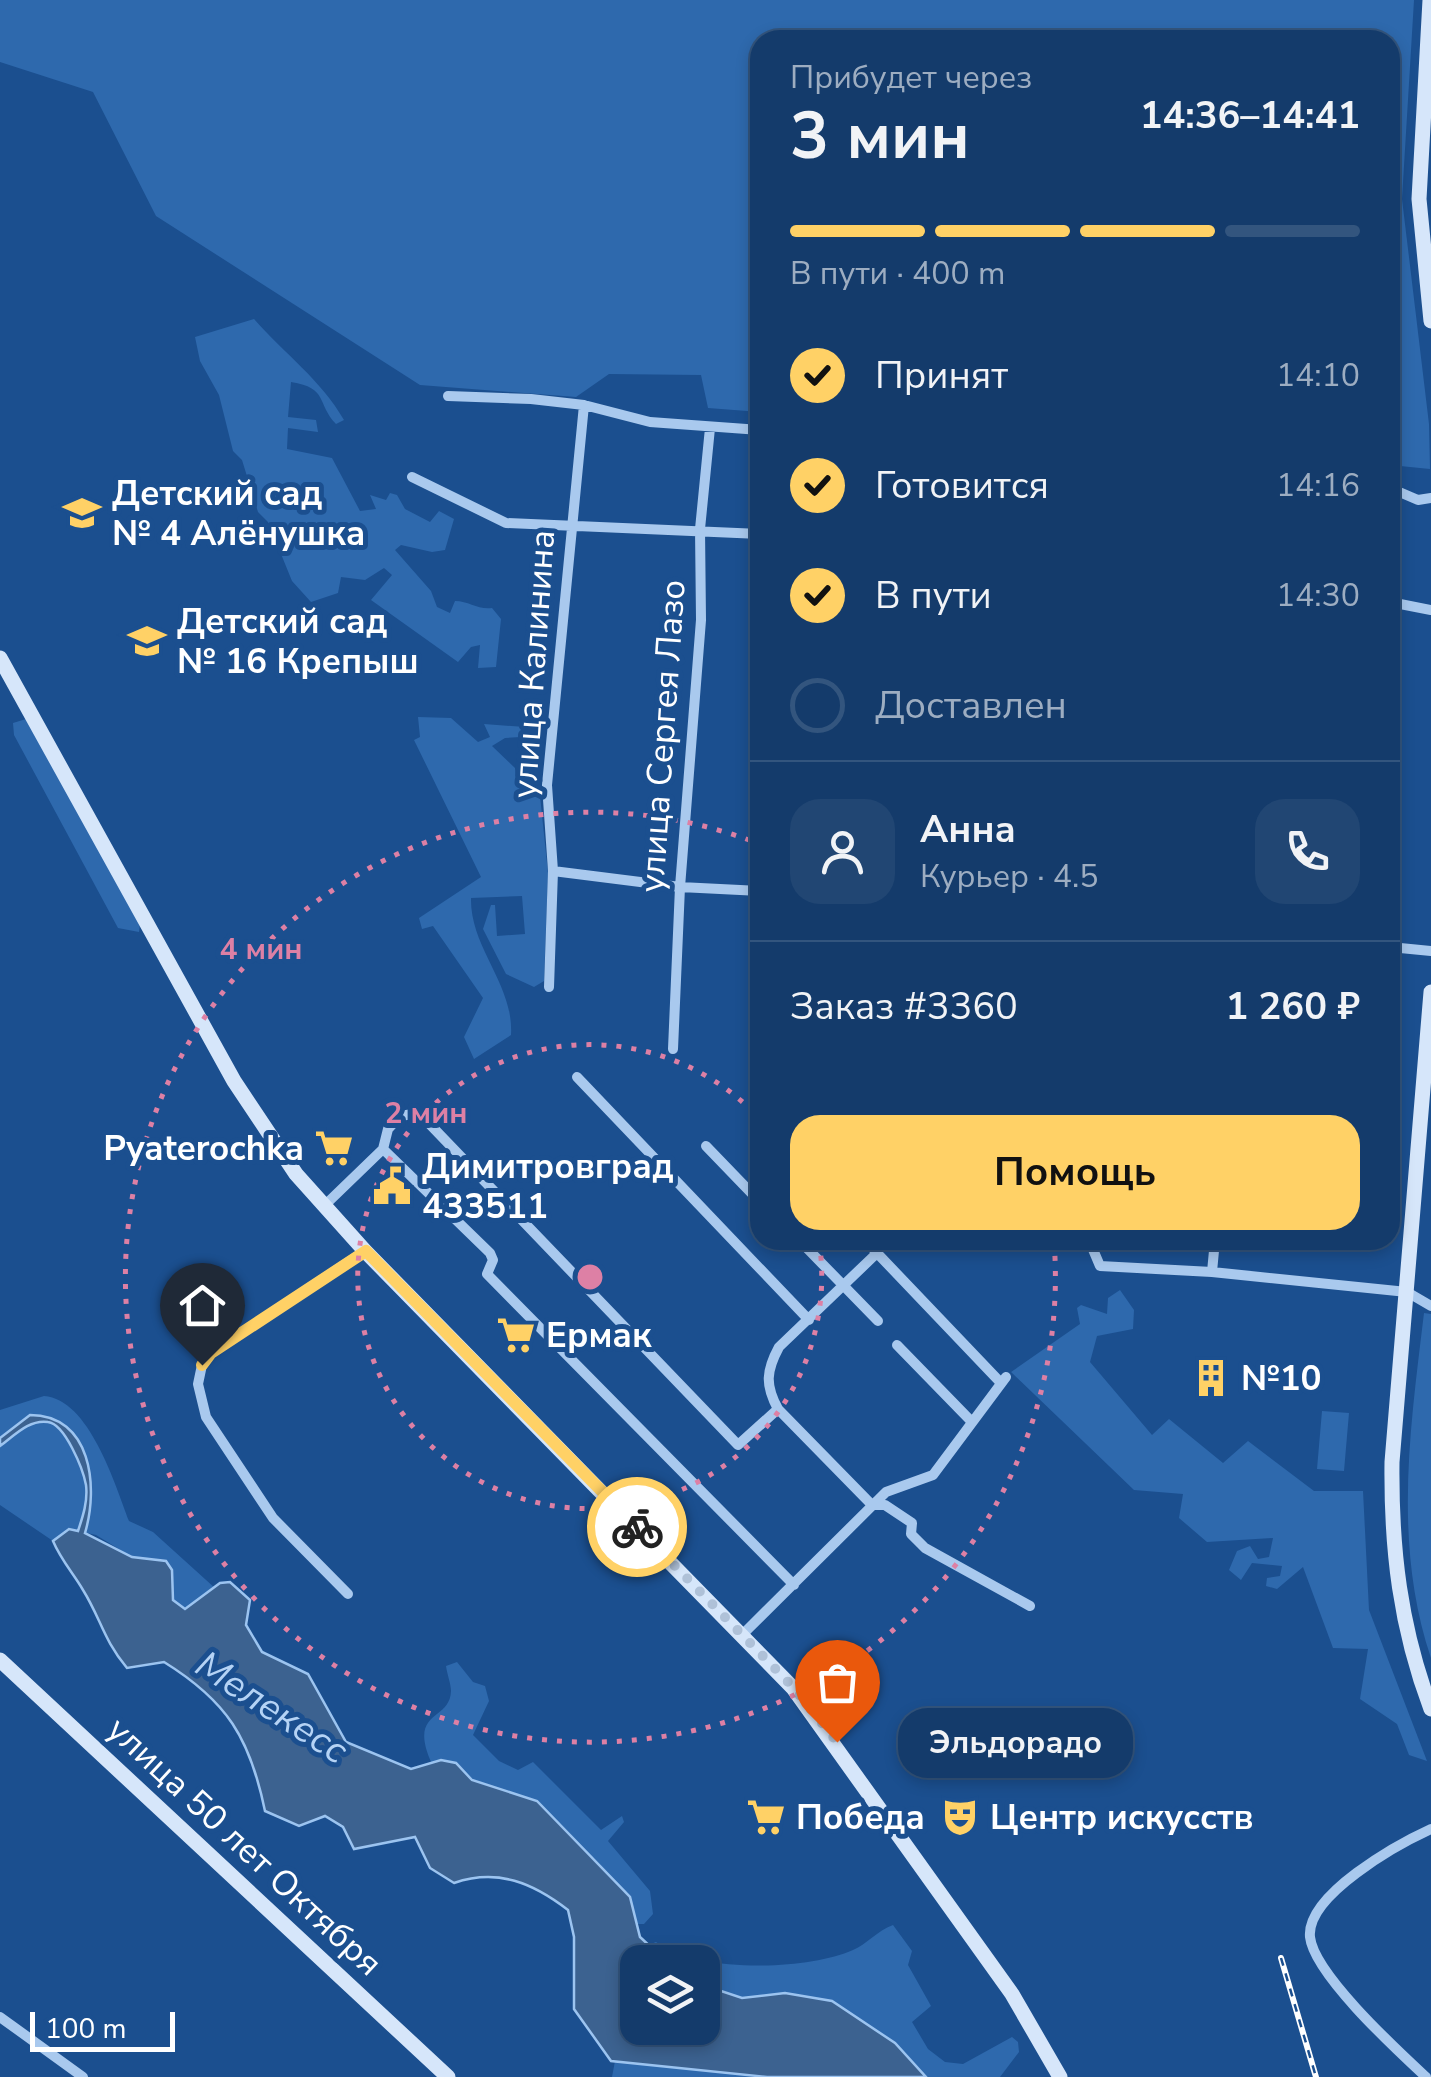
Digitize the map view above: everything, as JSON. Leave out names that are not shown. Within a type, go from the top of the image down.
[{"type":"main road","points":[[1430,0],[1420,199],[1431,321]]},
{"type":"main road","points":[[0,658],[5,679],[264,1130],[324,1206],[366,1251],[742,1634],[837,1742],[1012,1994],[1060,2077]]},
{"type":"main road","points":[[1431,992],[1392,1462],[1391,1533],[1398,1598],[1431,1709]]},
{"type":"main road","name":"улица 50 лет Октября","points":[[0,1660],[448,2077]]},
{"type":"street","points":[[448,396],[584,406],[650,422],[750,430]]},
{"type":"street","name":"улица Калинина","points":[[549,987],[553,872],[547,785],[584,406]]},
{"type":"street","name":"улица Сергея Лазо","points":[[673,1049],[680,887],[702,620],[700,529],[710,428]]},
{"type":"street","points":[[412,476],[506,523],[750,533]]},
{"type":"street","points":[[1400,492],[1418,500],[1431,498]]},
{"type":"street","points":[[1400,604],[1431,610]]},
{"type":"street","points":[[553,872],[750,891]]},
{"type":"street","points":[[1400,948],[1431,951]]},
{"type":"street","points":[[577,1076],[810,1320]]},
{"type":"street","points":[[324,1206],[384,1148],[388,1129],[400,1116],[419,1113],[738,1445],[778,1409]]},
{"type":"street","points":[[706,1146],[750,1192]]},
{"type":"street","points":[[384,1148],[490,1254],[493,1260],[487,1274],[794,1585]]},
{"type":"street","points":[[809,1250],[878,1321]]},
{"type":"street","points":[[742,1634],[886,1492],[914,1485],[933,1474],[1004,1380],[874,1250]]},
{"type":"street","points":[[1093,1250],[1100,1266],[1212,1272],[1407,1292],[1431,1306]]},
{"type":"street","points":[[1212,1272],[1213,1250]]},
{"type":"street","points":[[348,1594],[298,1538],[273,1518],[206,1417],[198,1384],[202,1365],[211,1353],[366,1251]]},
{"type":"street","points":[[872,1505],[778,1409],[767,1384],[769,1365],[779,1347],[877,1253]]},
{"type":"street","points":[[897,1345],[970,1421]]},
{"type":"street","points":[[872,1505],[885,1504],[912,1522],[911,1534],[924,1548],[1030,1606]]},
{"type":"street","points":[[1426,2077],[1344,1996],[1310,1941],[1310,1922],[1344,1883],[1406,1840],[1431,1829]]},
{"type":"street","points":[[0,2017],[83,2077]]},
{"type":"shaded area","points":[[0,0],[1414,0],[1402,199],[1429,424],[1430,469],[1400,466],[1400,30],[750,30],[750,411],[708,408],[701,375],[609,374],[576,397],[420,385],[156,216],[93,92],[0,62]]},
{"type":"shaded area","points":[[254,319],[314,380],[344,420],[336,424],[317,392],[291,382],[288,417],[316,420],[318,432],[288,428],[287,449],[332,458],[360,511],[376,509],[370,495],[386,500],[390,493],[397,495],[405,509],[430,522],[439,511],[454,519],[445,550],[432,552],[401,545],[395,550],[431,591],[437,607],[450,613],[455,601],[492,608],[501,619],[496,667],[478,668],[480,645],[471,647],[458,662],[371,600],[392,575],[384,568],[365,580],[341,577],[338,593],[311,602],[292,581],[268,522],[258,512],[242,460],[233,451],[219,395],[200,361],[195,337]]},
{"type":"shaded area","points":[[418,717],[451,718],[478,742],[490,737],[484,724],[525,727],[540,734],[536,759],[520,760],[520,737],[505,738],[492,746],[515,768],[518,786],[539,786],[548,873],[544,981],[534,987],[506,974],[483,929],[491,905],[495,905],[497,936],[525,934],[522,896],[471,898],[477,933],[506,999],[511,1035],[474,1059],[464,1037],[483,998],[433,926],[422,929],[419,918],[481,877],[414,740],[420,737]]},
{"type":"shaded area","points":[[26,719],[140,924],[139,932],[118,928],[14,735],[13,723]]},
{"type":"shaded area","points":[[1120,1290],[1134,1310],[1133,1329],[1097,1336],[1090,1362],[1152,1435],[1169,1419],[1223,1463],[1248,1441],[1314,1491],[1363,1491],[1369,1610],[1427,1761],[1409,1755],[1397,1724],[1360,1699],[1368,1649],[1333,1648],[1303,1567],[1277,1589],[1266,1586],[1267,1578],[1280,1576],[1282,1566],[1252,1563],[1241,1580],[1229,1570],[1237,1551],[1250,1546],[1258,1559],[1269,1557],[1273,1538],[1207,1542],[1179,1518],[1183,1494],[1134,1490],[1011,1372],[1080,1324],[1077,1308],[1081,1305],[1107,1314],[1108,1298]]},
{"type":"shaded area","points":[[1424,1313],[1431,1314],[1431,1658],[1419,1615],[1408,1530],[1410,1443]]},
{"type":"shaded area","points":[[44,1396],[60,1401],[87,1427],[108,1466],[129,1521],[153,1532],[216,1589],[185,1609],[173,1601],[172,1570],[166,1561],[132,1557],[96,1535],[70,1529],[53,1541],[0,1505],[0,1410]]},
{"type":"shaded area","points":[[1322,1411],[1349,1413],[1344,1471],[1317,1469]]},
{"type":"shaded area","points":[[457,1662],[473,1682],[485,1686],[489,1701],[473,1735],[499,1761],[518,1770],[533,1762],[601,1830],[622,1816],[624,1822],[608,1841],[650,1891],[653,1914],[644,1924],[637,1924],[630,1897],[537,1801],[471,1780],[456,1763],[441,1760],[432,1764],[424,1734],[432,1718],[449,1701],[451,1688],[446,1666]]},
{"type":"shaded area","points":[[893,1925],[912,1951],[908,1965],[931,2006],[912,2022],[928,2049],[945,2062],[963,2064],[1012,2037],[1018,2042],[1019,2052],[1000,2077],[926,2077],[895,2043],[785,1993],[742,1998],[720,1991],[720,1963],[752,1966],[808,1962],[853,1950]]},
{"type":"shaded area","points":[[615,2061],[767,2077],[612,2077]]},
{"type":"water","name":"Мелекесс","points":[[30,1415],[50,1418],[66,1427],[86,1456],[90,1475],[85,1533],[132,1557],[166,1561],[172,1570],[173,1600],[185,1609],[220,1583],[230,1582],[250,1600],[246,1625],[262,1652],[308,1674],[346,1742],[411,1769],[441,1760],[456,1763],[472,1780],[537,1801],[630,1897],[640,1937],[649,1945],[620,1945],[620,2045],[720,2045],[720,1991],[742,1998],[785,1993],[832,2001],[895,2043],[926,2077],[767,2077],[611,2061],[574,2009],[574,1937],[568,1910],[514,1881],[485,1877],[454,1883],[430,1868],[415,1837],[354,1849],[343,1827],[325,1816],[299,1826],[265,1811],[252,1762],[220,1707],[164,1662],[127,1668],[53,1541],[69,1529],[78,1531],[86,1497],[81,1469],[61,1430],[41,1422],[22,1429],[0,1446],[0,1438]]},
{"type":"railway","points":[[1281,1958],[1316,2077]]},
{"type":"way so far","points":[[637,1527],[794,1688],[837,1742]]},
{"type":"place","name":"Детский сад № 4 Алёнушка","points":[[82,513]]},
{"type":"place","name":"Детский сад № 16 Крепыш","points":[[147,641]]},
{"type":"place","name":"Pyaterochka","points":[[334,1148]]},
{"type":"place","name":"Димитровград 433511","points":[[392,1186]]},
{"type":"place","name":"Ермак","points":[[516,1335]]},
{"type":"place","name":"№10","points":[[1211,1378]]},
{"type":"place","name":"Эльдорадо","points":[[837,1742]]},
{"type":"place","name":"Победа","points":[[766,1817]]},
{"type":"place","name":"Центр искусств","points":[[960,1817]]},
{"type":"route","points":[[202,1365],[211,1353],[366,1251],[637,1527]]}]
